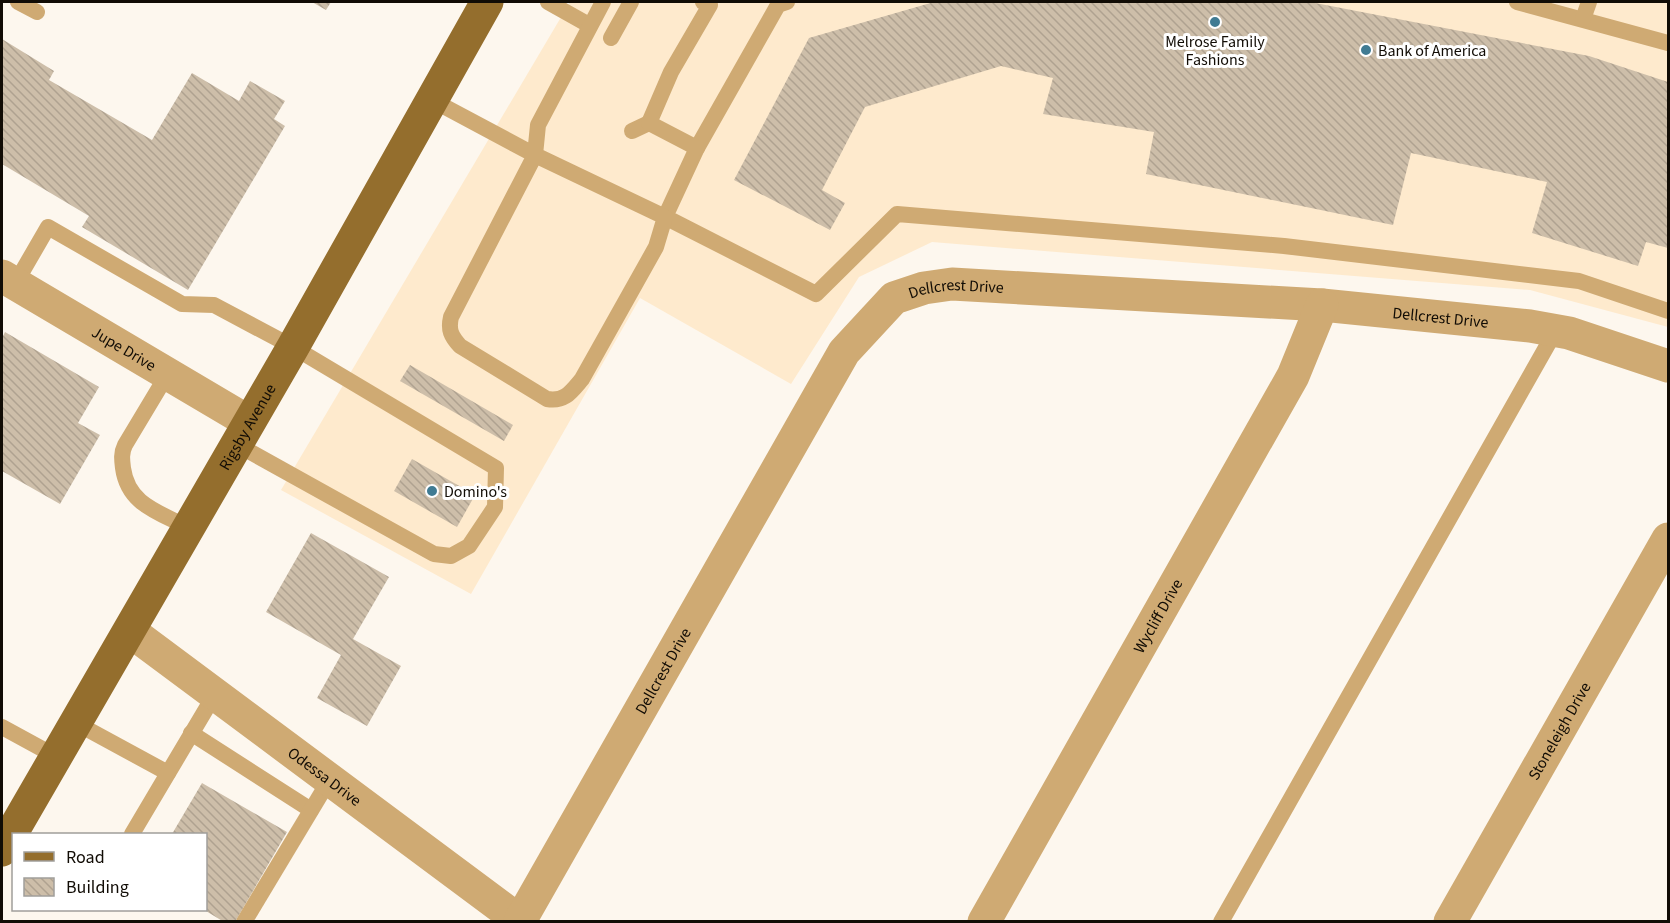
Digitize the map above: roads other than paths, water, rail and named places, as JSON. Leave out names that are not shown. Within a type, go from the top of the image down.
[{"type":"main road","name":"Rigsby Avenue","points":[[14,833],[293,347],[487,2]]},
{"type":"street","name":"Jupe Drive","points":[[8,280],[167,375],[242,433]]},
{"type":"street","name":"Dellcrest Drive","points":[[521,921],[844,352],[894,298],[924,288],[952,284],[1322,305],[1556,330],[1668,366]]},
{"type":"street","name":"Wycliff Drive","points":[[984,921],[1293,376],[1322,305]]},
{"type":"street","name":"Stoneleigh Drive","points":[[1450,921],[1668,539]]},
{"type":"street","name":"Odessa Drive","points":[[130,631],[521,921]]},
{"type":"lane","points":[[18,2],[37,12]]},
{"type":"lane","points":[[548,2],[589,26]]},
{"type":"lane","points":[[603,2],[538,125],[535,155],[451,317],[449,328],[452,337],[460,346],[547,399],[558,401],[564,398],[582,379],[656,247],[664,217],[697,148],[778,5],[787,2]]},
{"type":"lane","points":[[611,38],[632,2]]},
{"type":"lane","points":[[632,131],[649,123],[671,72],[710,5],[704,2]]},
{"type":"lane","points":[[1517,2],[1668,43]]},
{"type":"lane","points":[[1583,19],[1588,2]]},
{"type":"lane","points":[[432,99],[535,155],[816,294],[897,214],[1284,246],[1580,281],[1668,311]]},
{"type":"lane","points":[[649,123],[697,148]]},
{"type":"lane","points":[[8,280],[48,227],[182,304],[214,305],[293,347],[496,468],[495,507],[469,546],[451,556],[435,554],[242,433]]},
{"type":"lane","points":[[1221,921],[1556,330]]},
{"type":"lane","points":[[167,375],[125,445],[122,453],[123,471],[127,489],[138,501],[189,528]]},
{"type":"lane","points":[[133,833],[215,694]]},
{"type":"lane","points":[[76,723],[168,773]]},
{"type":"lane","points":[[2,727],[57,757]]},
{"type":"lane","points":[[191,733],[311,810]]},
{"type":"lane","points":[[244,921],[330,780]]},
{"type":"place","name":"Melrose Family Fashions","points":[[1215,22]]},
{"type":"place","name":"Bank of America","points":[[1366,50]]},
{"type":"place","name":"Domino's","points":[[432,491]]}]
